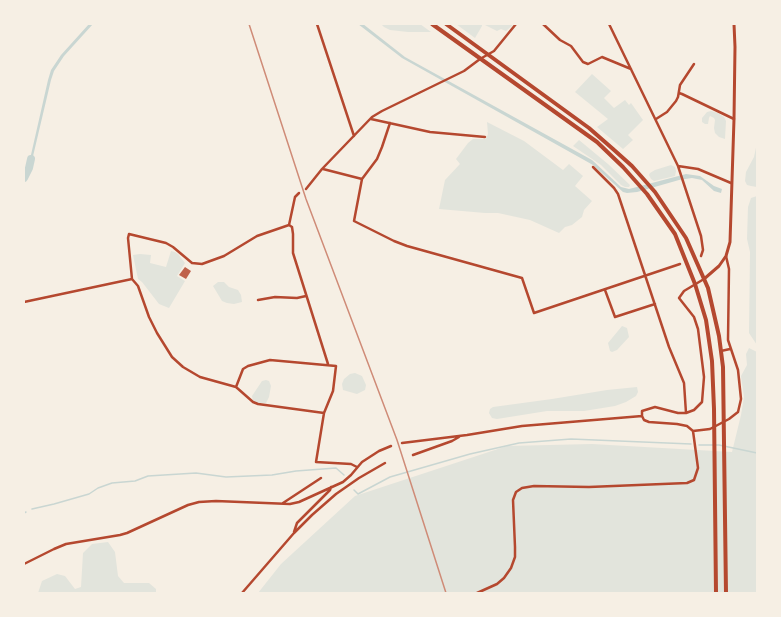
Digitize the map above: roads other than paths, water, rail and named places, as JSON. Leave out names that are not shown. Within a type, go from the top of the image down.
[{"type":"highway","points":[[432,24],[597,142],[646,192],[675,234],[695,284],[706,320],[712,361],[716,593]]},
{"type":"highway","points":[[446,24],[589,128],[632,166],[653,190],[686,238],[704,279],[719,336],[723,366],[726,593]]},
{"type":"street","points":[[317,24],[354,136]]},
{"type":"street","points":[[306,189],[323,168],[370,119],[382,111],[464,71],[494,51],[516,24]]},
{"type":"street","points":[[543,24],[560,40],[571,46],[584,62],[588,64],[602,57],[631,69]]},
{"type":"street","points":[[609,24],[680,170],[701,236],[704,250],[701,256]]},
{"type":"street","points":[[477,593],[497,584],[504,578],[511,568],[515,558],[513,500],[517,492],[522,488],[534,486],[589,487],[692,482],[696,477],[698,468],[693,431],[687,426],[649,422],[644,420],[642,411],[656,407],[678,413],[686,413],[698,407],[704,398],[704,377],[698,328],[694,317],[679,298],[684,291],[704,279],[719,266],[726,256],[730,242],[734,118],[734,24]]},
{"type":"street","points":[[656,119],[668,112],[676,101],[680,85],[694,64]]},
{"type":"street","points":[[678,93],[734,118]]},
{"type":"street","points":[[370,119],[430,132],[486,137]]},
{"type":"street","points":[[390,123],[377,159],[362,179],[354,221],[407,246],[522,278],[534,313],[680,264]]},
{"type":"street","points":[[678,166],[698,170],[731,183]]},
{"type":"street","points":[[593,167],[618,194],[669,348],[684,383],[686,413]]},
{"type":"street","points":[[323,168],[362,179]]},
{"type":"street","points":[[299,193],[295,197],[289,225],[292,227],[294,260],[328,364]]},
{"type":"street","points":[[289,225],[257,236],[224,256],[202,264],[192,263],[166,243],[129,234],[128,238],[132,279],[138,286],[149,317],[157,333],[172,357],[183,367],[200,377],[236,387],[253,402],[258,404],[324,413]]},
{"type":"street","points":[[693,431],[710,429],[729,420],[738,412],[741,399],[738,370],[728,340],[729,269],[726,256]]},
{"type":"street","points":[[24,302],[132,279]]},
{"type":"street","points":[[605,290],[615,317],[655,304]]},
{"type":"street","points":[[258,300],[275,297],[297,298],[306,296]]},
{"type":"street","points":[[721,351],[730,349]]},
{"type":"street","points":[[236,387],[243,369],[248,366],[270,360],[328,364],[336,366],[333,391],[324,413],[316,462],[351,464],[357,467]]},
{"type":"street","points":[[402,443],[462,436],[522,426],[642,416]]},
{"type":"street","points":[[413,455],[462,436]]},
{"type":"street","points":[[24,564],[66,544],[127,533],[188,505],[199,502],[216,501],[290,504],[299,502],[331,486],[343,482],[362,462],[370,456],[391,446]]},
{"type":"street","points":[[242,593],[294,533],[336,494],[359,478],[385,463]]},
{"type":"street","points":[[282,504],[322,478]]},
{"type":"street","points":[[294,533],[297,523],[330,490],[331,486]]},
{"type":"waterway","points":[[24,178],[29,168],[31,159]]},
{"type":"waterway","points":[[354,490],[358,494],[390,477],[470,454],[519,443],[571,439],[691,444]]},
{"type":"waterway","points":[[699,445],[719,445],[757,453]]},
{"type":"waterway","points":[[32,509],[89,494],[98,488],[112,483],[135,481],[148,476],[196,473],[226,477],[272,475],[296,471],[336,468],[344,475]]},
{"type":"railway","points":[[249,24],[306,199],[397,440],[446,593]]}]
